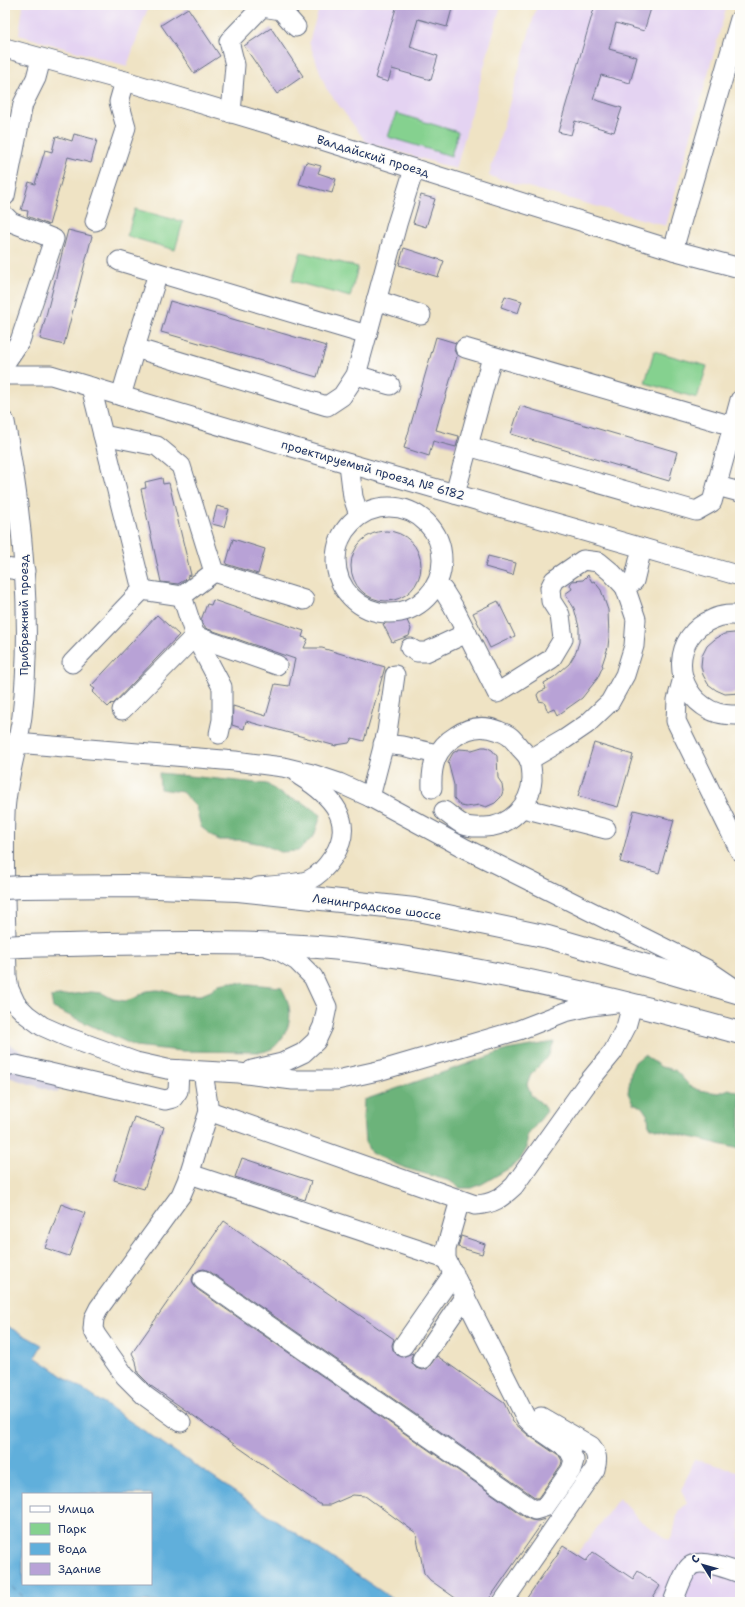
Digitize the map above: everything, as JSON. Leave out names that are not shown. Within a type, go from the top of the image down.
[{"type":"main road","name":"Ленинградское шоссе","points":[[13,887],[130,886],[238,890],[421,911],[548,937],[740,992]]},
{"type":"main road","points":[[14,946],[258,944],[320,947],[429,961],[518,978],[628,1004],[740,1033]]},
{"type":"street","points":[[231,113],[236,65],[229,41],[262,6],[282,10],[296,27]]},
{"type":"street","points":[[673,250],[740,19]]},
{"type":"street","name":"Валдайский проезд","points":[[5,48],[125,81],[673,250],[740,268]]},
{"type":"street","points":[[5,196],[23,104],[36,78],[41,59]]},
{"type":"street","points":[[95,220],[126,127],[119,102],[125,81]]},
{"type":"street","points":[[135,348],[327,406],[342,396],[356,375],[397,224],[414,169]]},
{"type":"street","points":[[5,216],[11,222],[54,240],[20,341],[5,363]]},
{"type":"street","points":[[119,261],[367,335]]},
{"type":"street","points":[[121,396],[158,273]]},
{"type":"street","points":[[376,300],[421,315]]},
{"type":"street","points":[[465,348],[733,426]]},
{"type":"street","points":[[455,494],[492,357]]},
{"type":"street","name":"проектируемый проезд № 6182","points":[[5,375],[51,375],[349,464],[740,576]]},
{"type":"street","points":[[356,375],[390,385]]},
{"type":"street","points":[[91,387],[142,590]]},
{"type":"street","points":[[468,446],[696,511],[712,502],[739,405]]},
{"type":"street","name":"Прибрежный проезд","points":[[5,422],[9,464],[26,571],[27,653],[22,717],[9,775],[5,813],[8,989],[16,1004],[27,1015],[42,1026],[67,1037],[136,1062],[168,1069],[239,1073]]},
{"type":"street","points":[[103,435],[157,446],[181,466],[214,572]]},
{"type":"street","points":[[349,464],[353,497],[359,515]]},
{"type":"street","points":[[717,486],[740,492]]},
{"type":"street","points":[[379,507],[401,507],[428,523],[440,544],[442,563],[436,586],[422,602],[393,613],[374,611],[352,598],[342,586],[336,566],[337,547],[346,528],[359,515],[379,507]]},
{"type":"street","points":[[625,587],[634,582],[642,548]]},
{"type":"street","points":[[436,586],[443,590],[453,606],[497,693],[551,659],[563,639],[560,615],[550,595],[550,588],[554,580],[583,560],[598,562],[611,572],[625,587],[636,619],[634,646],[625,676],[610,702],[587,724],[529,760]]},
{"type":"street","points":[[5,568],[26,571]]},
{"type":"street","points":[[142,590],[182,596],[214,572]]},
{"type":"street","points":[[214,572],[304,600]]},
{"type":"street","points":[[72,663],[142,590]]},
{"type":"street","points":[[182,596],[195,636],[222,687],[222,720],[219,734]]},
{"type":"street","points":[[740,616],[719,616],[704,622],[693,633],[684,646],[681,662],[683,678],[689,692],[698,703],[711,711],[725,715],[740,715]]},
{"type":"street","points":[[410,648],[417,652],[426,652],[467,633]]},
{"type":"street","points":[[195,636],[277,665]]},
{"type":"street","points":[[122,710],[195,636]]},
{"type":"street","points":[[370,797],[383,744],[395,675]]},
{"type":"street","points":[[683,678],[676,700],[676,721],[740,851]]},
{"type":"street","points":[[432,788],[431,772],[437,754],[446,741],[464,730],[475,727],[492,728],[510,735],[529,760],[532,772],[531,790],[522,808],[506,822],[494,827],[473,828],[464,825],[444,811]]},
{"type":"street","points":[[16,743],[283,766],[339,783],[370,797],[466,850],[706,969],[740,992]]},
{"type":"street","points":[[383,744],[402,746],[437,754]]},
{"type":"street","points":[[238,890],[309,881],[323,871],[339,848],[342,836],[342,821],[334,803],[311,783],[283,766]]},
{"type":"street","points":[[522,808],[606,830]]},
{"type":"street","points":[[466,850],[473,828]]},
{"type":"street","points":[[239,1073],[282,1063],[304,1054],[316,1041],[323,1026],[327,1007],[313,977],[297,961],[278,950],[258,944]]},
{"type":"street","points":[[209,1111],[460,1200],[475,1205],[486,1205],[499,1200],[514,1186],[586,1085],[613,1052],[626,1027],[628,1004],[591,1006],[566,1012],[508,1033],[382,1070],[337,1080],[293,1080],[239,1073]]},
{"type":"street","points":[[5,1067],[16,1065],[164,1100],[173,1098],[178,1091],[179,1070]]},
{"type":"street","points":[[182,1422],[145,1396],[131,1384],[96,1335],[93,1323],[99,1308],[181,1194],[190,1174],[209,1111],[203,1072]]},
{"type":"street","points":[[190,1174],[450,1266]]},
{"type":"street","points":[[203,1280],[531,1508],[540,1510],[545,1507],[571,1470],[574,1460],[569,1450],[530,1422],[518,1402],[450,1266],[446,1249],[460,1200]]},
{"type":"street","points":[[403,1346],[450,1266]]},
{"type":"street","points":[[422,1359],[465,1296]]},
{"type":"street","points":[[503,1602],[595,1469],[598,1460],[596,1453],[591,1446],[518,1402]]},
{"type":"street","points":[[673,1602],[687,1568],[695,1563],[707,1564],[740,1573]]},
{"type":"shaded area","points":[[23,5],[149,5],[127,66],[19,35]]},
{"type":"shaded area","points":[[320,5],[501,5],[456,169],[366,142],[326,88],[309,42]]},
{"type":"shaded area","points":[[537,5],[727,5],[666,226],[489,176]]},
{"type":"shaded area","points":[[5,1042],[37,1060],[64,1070],[58,1093],[8,1077],[5,1078]]},
{"type":"shaded area","points":[[694,1459],[740,1472],[740,1602],[524,1602],[563,1546],[577,1555],[619,1498],[642,1522],[669,1540],[673,1535],[678,1511],[687,1502],[681,1491]]},
{"type":"green space","points":[[396,113],[458,132],[451,156],[388,137]]},
{"type":"green space","points":[[135,209],[183,222],[175,250],[127,236]]},
{"type":"green space","points":[[301,252],[358,267],[350,297],[292,281]]},
{"type":"green space","points":[[654,351],[707,366],[697,398],[645,383]]},
{"type":"green space","points":[[159,773],[267,784],[284,796],[304,803],[321,815],[314,836],[298,851],[280,852],[262,844],[240,840],[218,840],[201,827],[196,807],[182,792],[160,789]]},
{"type":"green space","points":[[231,982],[281,987],[289,1006],[290,1018],[282,1038],[272,1049],[262,1052],[181,1051],[135,1046],[53,1008],[51,997],[91,992],[102,993],[113,999],[125,1001],[135,998],[146,991],[157,990],[168,991],[178,995],[201,995],[211,991],[219,984]]},
{"type":"green space","points":[[554,1042],[548,1057],[531,1074],[527,1085],[531,1095],[540,1102],[547,1111],[527,1136],[527,1148],[521,1158],[513,1166],[482,1184],[472,1188],[460,1188],[450,1181],[405,1168],[371,1153],[365,1142],[363,1118],[364,1100],[507,1050]]},
{"type":"green space","points":[[644,1055],[661,1067],[675,1070],[689,1085],[698,1090],[719,1093],[729,1089],[740,1093],[740,1149],[649,1127],[648,1116],[642,1107],[633,1103],[628,1093],[631,1071],[635,1062]]},
{"type":"water","points":[[5,1325],[42,1345],[35,1357],[397,1602],[5,1602]]},
{"type":"building","points":[[397,5],[453,5],[447,27],[418,19],[410,47],[438,56],[431,80],[392,69],[388,82],[375,78]]},
{"type":"building","points":[[595,5],[652,5],[644,31],[616,23],[609,49],[637,57],[630,83],[601,75],[593,99],[622,108],[614,132],[575,121],[571,135],[558,132]]},
{"type":"building","points":[[188,8],[220,56],[194,73],[161,25]]},
{"type":"building","points":[[271,28],[303,76],[277,94],[244,46]]},
{"type":"building","points":[[74,134],[97,140],[91,163],[68,157],[49,225],[27,216],[28,211],[21,210],[29,182],[35,184],[45,150],[52,152],[56,136],[72,141]]},
{"type":"building","points":[[306,162],[321,166],[318,173],[336,179],[332,193],[299,184]]},
{"type":"building","points":[[421,195],[435,199],[426,227],[413,223]]},
{"type":"building","points":[[68,230],[92,236],[64,345],[40,339]]},
{"type":"building","points":[[404,248],[444,261],[438,277],[399,265]]},
{"type":"building","points":[[505,296],[522,301],[518,313],[501,307]]},
{"type":"building","points":[[170,301],[326,346],[317,377],[161,332]]},
{"type":"building","points":[[436,337],[456,343],[454,350],[457,356],[436,430],[459,436],[456,447],[433,441],[429,456],[404,448]]},
{"type":"building","points":[[520,406],[677,452],[669,481],[511,434]]},
{"type":"building","points":[[162,478],[163,484],[169,483],[191,575],[187,576],[188,578],[178,584],[161,582],[141,489],[146,488],[145,482]]},
{"type":"building","points":[[217,506],[229,509],[224,527],[212,524]]},
{"type":"building","points":[[379,531],[393,531],[406,537],[415,546],[421,559],[419,579],[411,591],[393,601],[379,601],[366,595],[357,586],[351,573],[351,559],[357,546],[366,537]]},
{"type":"building","points":[[233,539],[265,549],[258,574],[226,564]]},
{"type":"building","points":[[488,556],[516,563],[513,575],[485,567]]},
{"type":"building","points":[[588,575],[592,582],[594,581],[601,590],[608,610],[608,647],[602,665],[603,666],[597,679],[582,698],[558,715],[555,709],[548,712],[544,702],[539,701],[537,695],[539,692],[546,689],[544,683],[554,677],[569,664],[576,652],[579,642],[579,627],[574,608],[565,594],[572,589],[570,585],[572,581],[583,580]]},
{"type":"building","points":[[213,600],[304,631],[302,637],[308,639],[304,648],[322,648],[385,667],[364,741],[352,738],[349,743],[336,746],[246,721],[244,729],[232,725],[233,706],[266,716],[275,684],[289,686],[295,659],[205,628],[201,620],[207,604],[211,605]]},
{"type":"building","points":[[498,601],[515,636],[490,648],[473,613]]},
{"type":"building","points":[[157,615],[179,635],[113,704],[112,703],[108,707],[92,692],[95,689],[91,686]]},
{"type":"building","points":[[405,616],[411,629],[409,636],[392,642],[383,624]]},
{"type":"building","points":[[734,633],[740,635],[740,693],[725,694],[708,684],[703,675],[701,666],[702,656],[707,646],[715,639],[724,634]]},
{"type":"building","points":[[594,743],[633,755],[618,807],[578,796]]},
{"type":"building","points":[[482,747],[492,750],[497,756],[498,778],[502,784],[503,791],[501,797],[495,803],[486,807],[480,805],[466,807],[461,806],[454,798],[454,785],[448,762],[453,753],[459,749],[472,750]]},
{"type":"building","points":[[634,810],[674,820],[659,873],[620,862]]},
{"type":"building","points":[[134,1117],[164,1127],[144,1189],[114,1180]]},
{"type":"building","points":[[242,1158],[311,1181],[305,1200],[235,1177]]},
{"type":"building","points":[[61,1204],[85,1213],[69,1256],[45,1248]]},
{"type":"building","points":[[224,1221],[394,1339],[392,1345],[393,1350],[397,1355],[402,1357],[413,1353],[411,1358],[412,1363],[416,1368],[422,1370],[427,1369],[437,1356],[504,1403],[513,1422],[528,1435],[560,1457],[562,1461],[561,1465],[538,1498],[536,1498],[209,1271],[204,1269],[199,1270],[194,1274],[192,1279],[193,1284],[197,1289],[525,1517],[538,1521],[545,1519],[487,1602],[461,1602],[430,1580],[424,1573],[416,1533],[365,1496],[353,1495],[330,1505],[321,1505],[151,1386],[138,1373],[136,1361],[132,1353]]},
{"type":"building","points":[[461,1236],[485,1244],[482,1254],[458,1247]]},
{"type":"building","points":[[563,1546],[586,1561],[593,1552],[633,1579],[638,1571],[660,1586],[650,1602],[524,1602]]},
{"type":"ferry route","points":[[5,1582],[30,1602]]}]
